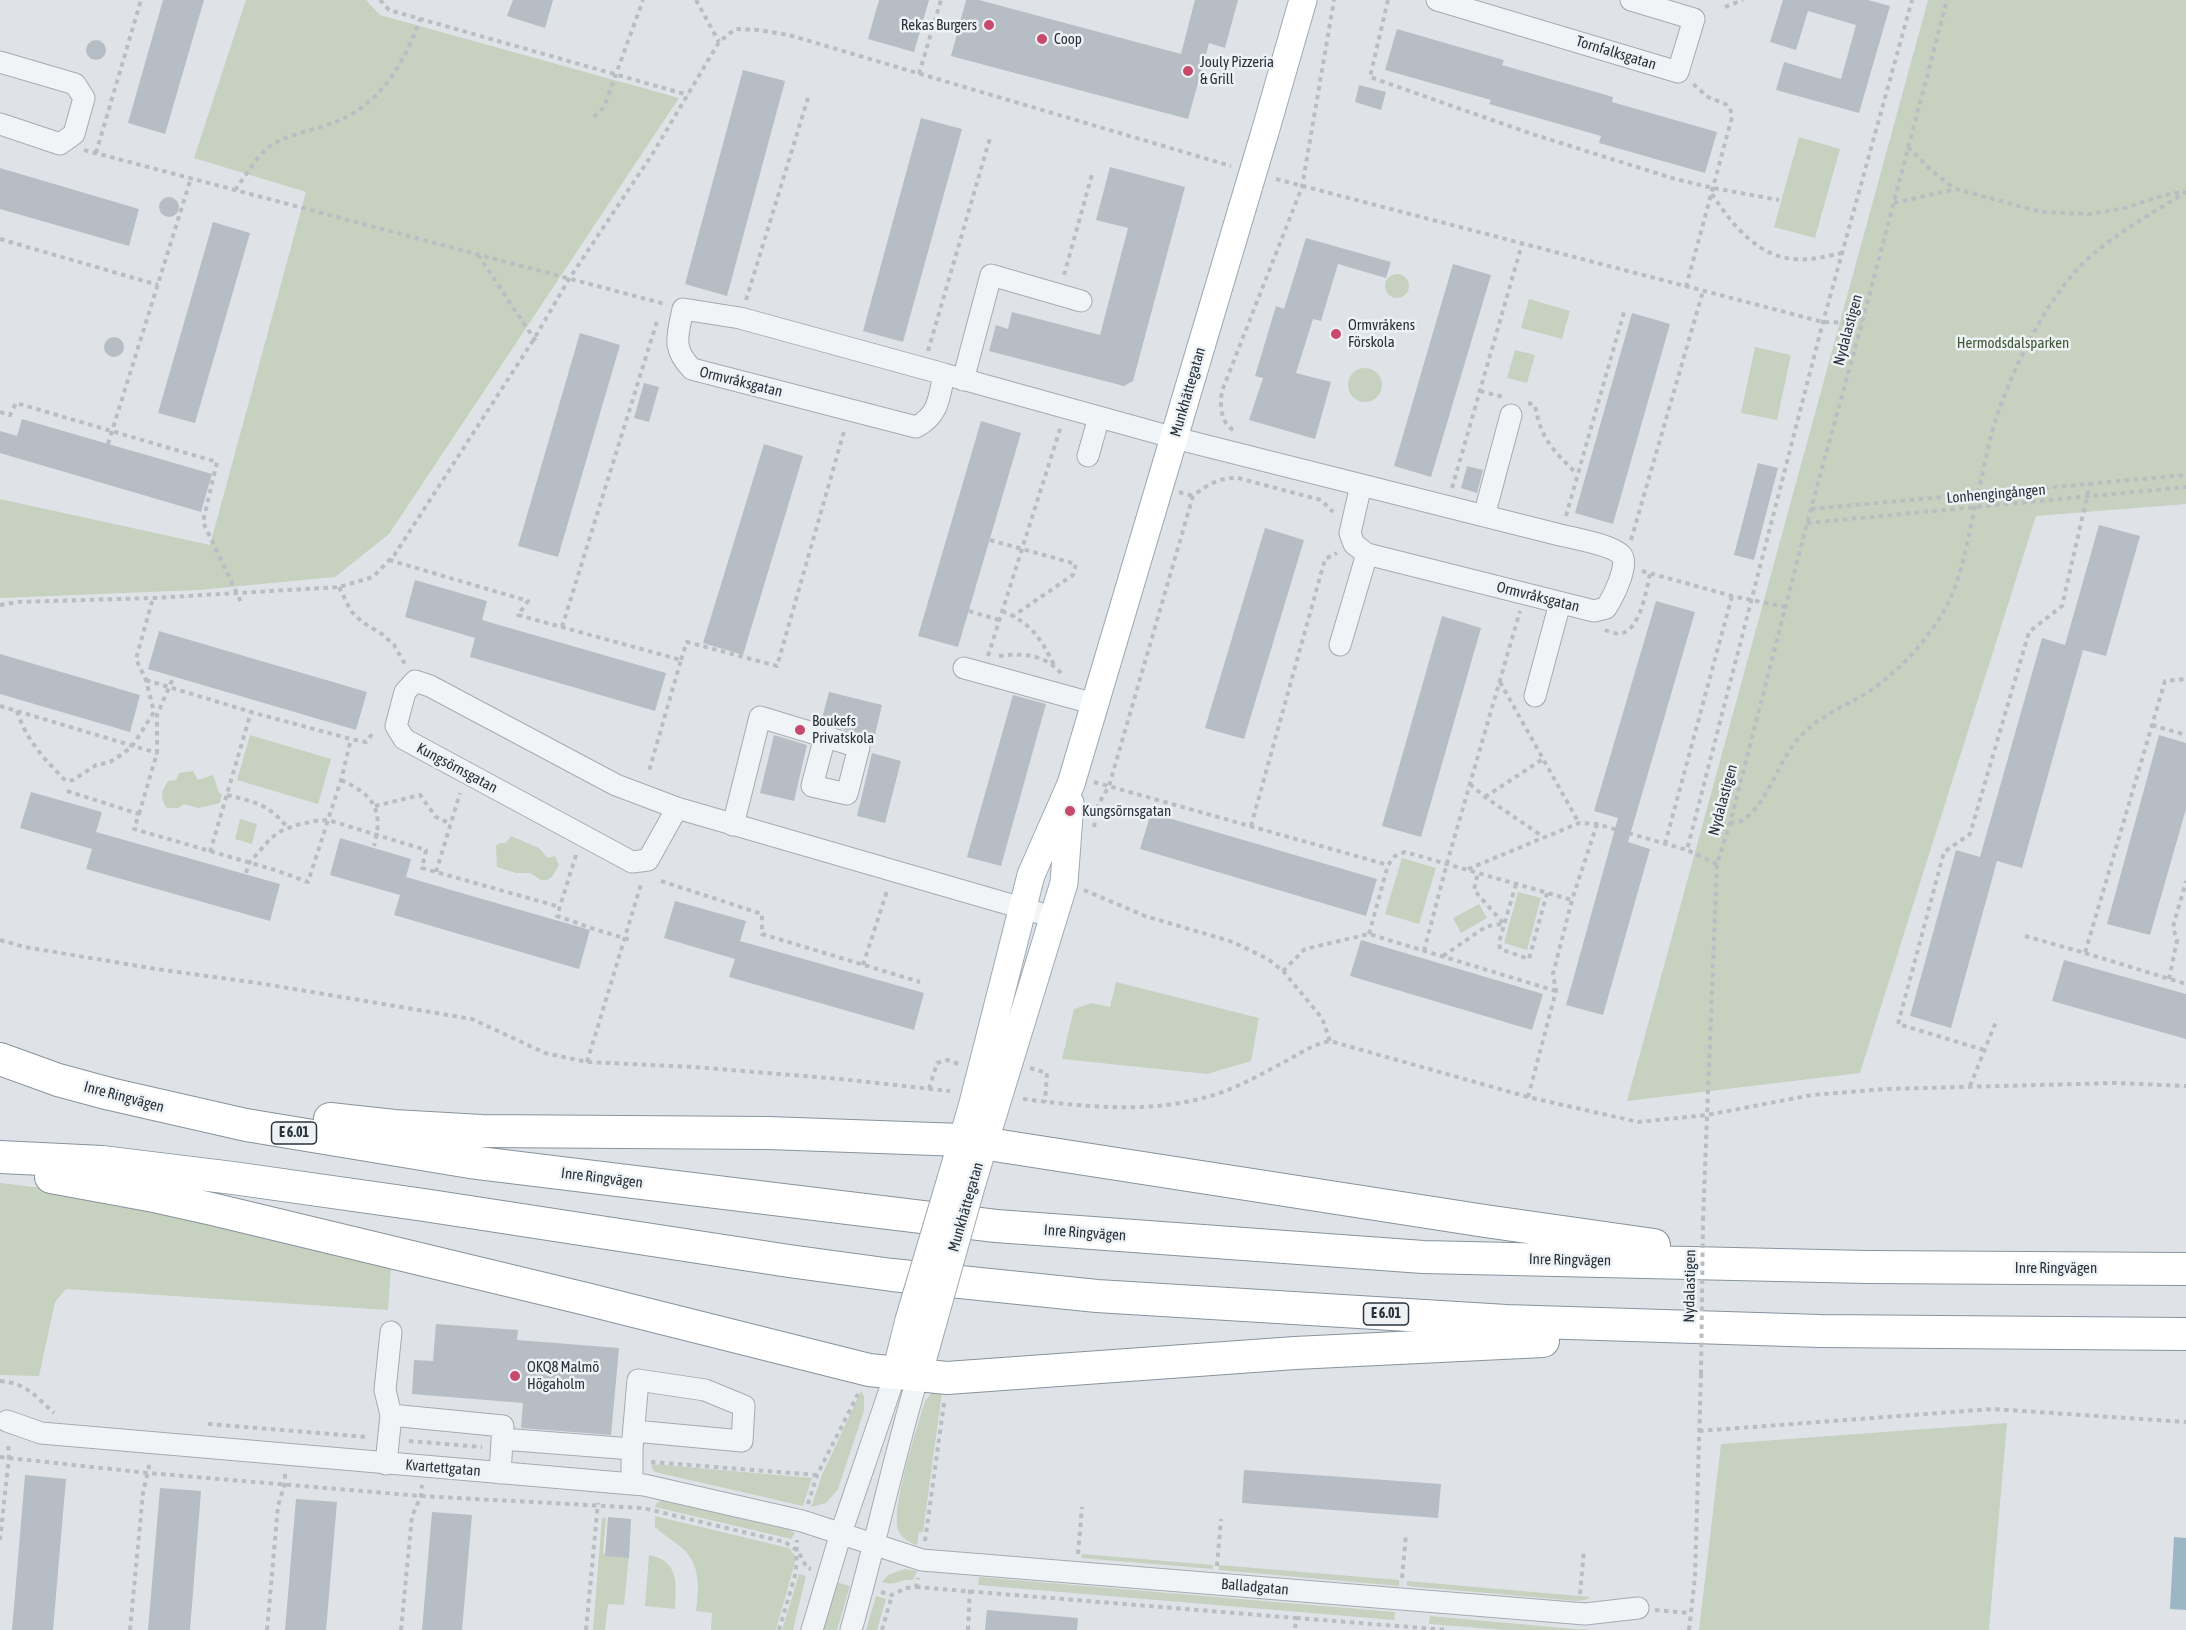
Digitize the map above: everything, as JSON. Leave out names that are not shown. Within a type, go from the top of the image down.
[{"type":"highway","points":[[0,1054],[71,1076],[137,1090],[277,1112],[394,1126],[483,1131],[768,1133],[973,1142],[1662,1246],[1867,1267]]},
{"type":"highway","name":"Inre Ringvägen","points":[[0,1059],[58,1080],[110,1094],[246,1125],[470,1162],[996,1226],[1423,1257],[1867,1267],[2186,1269]]},
{"type":"highway","name":"E 6.01","points":[[0,1157],[102,1162],[222,1176],[789,1262],[1097,1296],[1506,1321],[1820,1331],[2186,1334]]},
{"type":"highway","points":[[0,1171],[76,1180],[149,1195],[894,1373],[947,1378],[1295,1353],[1820,1331]]},
{"type":"main road","name":"Munkhättegatan","points":[[894,1373],[921,1321],[973,1142],[1031,875],[1072,780],[1303,0]]},
{"type":"main road","name":"Munkhättegatan","points":[[973,1142],[1064,882],[1072,780]]},
{"type":"street","name":"Tornfalksgatan","points":[[1437,0],[1678,72]]},
{"type":"street","points":[[1631,0],[1694,19],[1678,72]]},
{"type":"street","points":[[0,62],[75,84],[84,98],[74,134],[60,144],[0,124]]},
{"type":"street","points":[[953,377],[991,275],[1081,301]]},
{"type":"street","points":[[673,306],[740,318],[1175,438],[1560,535],[1614,550],[1622,556],[1624,564]]},
{"type":"street","name":"Ormvråksgatan","points":[[673,306],[676,345],[682,359],[692,369],[916,427],[928,421],[953,377]]},
{"type":"street","points":[[1484,516],[1516,405]]},
{"type":"street","points":[[1088,456],[1099,417]]},
{"type":"street","points":[[1340,645],[1351,554],[1350,533],[1361,485]]},
{"type":"street","name":"Ormvråksgatan","points":[[1351,554],[1558,610],[1594,611],[1606,608],[1613,597],[1624,564]]},
{"type":"street","points":[[1535,696],[1558,610]]},
{"type":"street","points":[[979,663],[1095,704]]},
{"type":"street","points":[[415,681],[430,686],[616,785],[677,808],[1053,917]]},
{"type":"street","name":"Kungsörnsgatan","points":[[415,681],[405,692],[396,726],[404,739],[632,862],[648,860]]},
{"type":"street","points":[[733,825],[760,717],[825,737]]},
{"type":"street","points":[[648,860],[677,808]]},
{"type":"street","points":[[386,1464],[391,1415],[385,1390],[391,1332]]},
{"type":"street","points":[[812,1630],[841,1533],[894,1373]]},
{"type":"street","points":[[851,1630],[875,1544],[898,1444],[894,1373]]},
{"type":"street","points":[[502,1438],[633,1440],[742,1441],[744,1406],[705,1390],[638,1380],[633,1440],[632,1484]]},
{"type":"street","points":[[391,1415],[503,1426],[500,1473]]},
{"type":"street","name":"Kvartettgatan","points":[[7,1421],[40,1433],[632,1484],[683,1493],[802,1521],[875,1544]]},
{"type":"street","name":"Balladgatan","points":[[875,1544],[922,1560],[972,1565],[1585,1614],[1638,1608]]},
{"type":"path","points":[[96,153],[141,0]]},
{"type":"path","points":[[380,0],[389,10],[688,95]]},
{"type":"path","points":[[594,117],[604,107],[644,0]]},
{"type":"path","points":[[696,0],[719,42]]},
{"type":"path","points":[[919,74],[941,0]]},
{"type":"path","points":[[1226,477],[1235,453],[1239,433],[1228,428],[1224,421],[1222,391],[1302,187],[1334,0]]},
{"type":"path","points":[[1388,0],[1370,77],[1529,133],[1712,191],[1779,200]]},
{"type":"path","points":[[1725,7],[1743,0]]},
{"type":"path","points":[[1687,850],[1823,322],[1912,0]]},
{"type":"path","name":"Nydalastigen","points":[[1689,1630],[1695,1577],[1703,1220],[1717,864],[1730,823],[1807,523],[1947,0]]},
{"type":"path","points":[[235,190],[256,159],[275,142],[336,122],[365,106],[388,82],[409,49],[420,19]]},
{"type":"path","points":[[0,605],[18,602],[153,598],[339,587],[373,577],[389,560],[535,341],[569,279],[653,153],[719,42],[735,28],[789,35],[1236,167]]},
{"type":"path","points":[[1678,72],[1709,98],[1721,100],[1732,111],[1686,287]]},
{"type":"path","points":[[740,318],[808,98]]},
{"type":"path","points":[[928,352],[990,138]]},
{"type":"path","points":[[60,144],[673,306],[562,627]]},
{"type":"path","points":[[1908,147],[1931,170],[1956,189],[2041,213],[2090,214],[2125,208],[2161,196],[2186,191]]},
{"type":"path","points":[[1058,294],[1093,171]]},
{"type":"path","points":[[1269,177],[1823,322],[1862,323]]},
{"type":"path","points":[[108,444],[191,178]]},
{"type":"path","points":[[1893,203],[1956,189]]},
{"type":"path","points":[[1712,191],[1735,226],[1749,239],[1770,252],[1792,259],[1812,259],[1842,253]]},
{"type":"path","points":[[1730,823],[1742,821],[1760,802],[1787,753],[1811,726],[1838,706],[1873,688],[1900,666],[1944,611],[1957,581],[1999,411],[2039,323],[2060,292],[2091,256],[2186,191]]},
{"type":"path","points":[[0,238],[158,285]]},
{"type":"path","points":[[1447,506],[1522,244]]},
{"type":"path","points":[[478,255],[535,341]]},
{"type":"path","points":[[1703,291],[1624,564],[1650,574],[1732,596],[1751,598],[1786,607]]},
{"type":"path","points":[[1560,535],[1623,312]]},
{"type":"path","points":[[1480,391],[1516,405],[1535,405],[1539,425],[1550,447],[1578,474]]},
{"type":"path","points":[[0,412],[10,415],[16,403],[217,462],[203,522],[241,602]]},
{"type":"path","points":[[979,663],[999,620],[1068,408]]},
{"type":"path","points":[[649,771],[687,642],[777,666],[850,410]]},
{"type":"path","points":[[1811,509],[2186,475]]},
{"type":"path","points":[[1094,828],[1098,805],[1109,786],[1193,496],[1203,488],[1226,477],[1238,478],[1321,500],[1330,506],[1335,514]]},
{"type":"path","points":[[1984,1050],[1898,1024],[1944,852],[1970,834],[2029,632],[2062,606],[2090,484]]},
{"type":"path","name":"Lonhengingången","points":[[1807,523],[2186,487]]},
{"type":"path","points":[[990,540],[1076,564],[1073,575],[1013,616]]},
{"type":"path","points":[[1251,826],[1325,559],[1351,554]]},
{"type":"path","points":[[389,560],[528,601],[518,615],[681,660]]},
{"type":"path","points":[[1597,628],[1624,633],[1634,626],[1641,610],[1650,574]]},
{"type":"path","points":[[339,587],[351,611],[362,622],[382,634],[394,645],[415,681]]},
{"type":"path","points":[[1665,844],[1732,596]]},
{"type":"path","points":[[17,711],[33,745],[66,781],[73,780],[96,765],[110,762],[133,745],[154,712],[146,680],[136,659],[153,598]]},
{"type":"path","points":[[1424,951],[1521,607],[1558,610]]},
{"type":"path","points":[[969,611],[999,620]]},
{"type":"path","points":[[1002,611],[1030,627],[1044,646],[1054,666]]},
{"type":"path","points":[[979,663],[1030,655],[1041,658],[1054,666],[1064,676]]},
{"type":"path","points":[[173,678],[157,716],[157,753],[134,830],[249,862],[308,882],[341,780],[351,739]]},
{"type":"path","points":[[2085,953],[2165,681],[2186,679]]},
{"type":"path","points":[[146,680],[351,739],[366,742],[372,734]]},
{"type":"path","points":[[1499,682],[1579,823]]},
{"type":"path","points":[[0,706],[157,753]]},
{"type":"path","points":[[210,852],[251,712]]},
{"type":"path","points":[[2152,725],[2186,735]]},
{"type":"path","points":[[1485,797],[1543,759]]},
{"type":"path","points":[[341,780],[358,788],[372,800],[378,817],[374,846]]},
{"type":"path","points":[[1072,780],[1109,786],[1388,865]]},
{"type":"path","points":[[1470,784],[1543,837]]},
{"type":"path","points":[[436,872],[461,789]]},
{"type":"path","points":[[67,791],[139,814]]},
{"type":"path","points":[[227,795],[262,804],[275,813],[288,828]]},
{"type":"path","points":[[375,806],[420,795],[436,817],[451,824]]},
{"type":"path","points":[[246,873],[249,862],[271,838],[296,825],[328,820],[426,850],[422,868],[560,907]]},
{"type":"path","points":[[1467,869],[1579,823],[1597,824],[1687,850],[1717,864]]},
{"type":"path","points":[[1528,1098],[1556,991],[1553,975],[1572,900],[1597,824]]},
{"type":"path","points":[[1369,934],[1388,865],[1395,856],[1406,852],[1572,900]]},
{"type":"path","points":[[576,855],[557,916],[631,940]]},
{"type":"path","points":[[587,1062],[648,860]]},
{"type":"path","points":[[1478,872],[1474,890],[1504,924]]},
{"type":"path","points":[[661,881],[762,914],[762,934],[920,982]]},
{"type":"path","points":[[2169,979],[2177,941],[2173,927],[2186,881]]},
{"type":"path","points":[[1064,882],[1145,916],[1233,942],[1262,956],[1283,971],[1322,1018],[1330,1041]]},
{"type":"path","points":[[1516,884],[1499,942],[1500,949],[1529,959],[1547,892]]},
{"type":"path","points":[[863,964],[889,885]]},
{"type":"path","points":[[1443,957],[1487,926],[1504,924]]},
{"type":"path","points":[[1283,971],[1305,949],[1369,934],[1556,991]]},
{"type":"path","points":[[2025,936],[2186,984]]},
{"type":"path","points":[[0,940],[24,947],[472,1019],[545,1053],[587,1062],[840,1078],[950,1091]]},
{"type":"path","points":[[1970,1086],[1997,1019]]},
{"type":"path","points":[[1022,1090],[1021,1100],[1122,1108],[1170,1106],[1218,1094],[1264,1073],[1309,1046],[1330,1041],[1528,1098],[1638,1122],[1707,1115],[1812,1095],[1885,1089],[2116,1083],[2186,1086]]},
{"type":"path","points":[[929,1089],[937,1063],[948,1060],[963,1065]]},
{"type":"path","points":[[1025,1078],[1028,1067],[1047,1073],[1045,1102]]},
{"type":"path","points":[[779,1630],[796,1572],[797,1539],[818,1475],[894,1373]]},
{"type":"path","points":[[1699,1431],[1993,1408],[2186,1422]]},
{"type":"path","points":[[0,1540],[9,1457],[7,1421]]},
{"type":"path","points":[[130,1630],[143,1493],[153,1443]]},
{"type":"path","points":[[267,1630],[278,1506],[285,1483],[286,1454]]},
{"type":"path","points":[[401,1630],[412,1516],[421,1496],[423,1467]]},
{"type":"path","points":[[586,1630],[602,1482]]},
{"type":"path","points":[[1077,1573],[1082,1507]]},
{"type":"path","points":[[1215,1584],[1221,1519]]},
{"type":"path","points":[[1580,1594],[1584,1551]]},
{"type":"path","points":[[968,1630],[972,1565]]},
{"type":"path","points":[[916,1587],[1448,1630]]},
{"type":"path","points":[[882,1630],[892,1595]]},
{"type":"path","points":[[1638,1608],[1690,1613]]},
{"type":"path","points":[[1295,1630],[1296,1618]]},
{"type":"green space","points":[[246,0],[366,0],[380,15],[679,98],[389,534],[335,577],[199,590],[0,598],[0,499],[210,545],[306,192],[194,158]]},
{"type":"green space","name":"Hermodsdalsparken","points":[[1928,0],[2186,0],[2186,504],[2036,516],[1860,1073],[1627,1101]]},
{"type":"green space","points":[[1799,137],[1840,149],[1815,238],[1774,227]]},
{"type":"green space","points":[[1397,274],[1405,278],[1409,286],[1405,294],[1397,298],[1389,294],[1385,286],[1389,278]]},
{"type":"green space","points":[[1529,299],[1570,311],[1562,339],[1521,328]]},
{"type":"green space","points":[[1755,347],[1791,355],[1777,420],[1741,413]]},
{"type":"green space","points":[[1515,350],[1535,355],[1527,383],[1507,378]]},
{"type":"green space","points":[[1365,368],[1377,373],[1382,385],[1377,397],[1365,402],[1353,397],[1348,385],[1353,373]]},
{"type":"green space","points":[[250,735],[331,759],[318,804],[237,780]]},
{"type":"green space","points":[[193,771],[198,780],[213,775],[219,793],[222,794],[220,803],[198,808],[184,804],[178,808],[167,808],[162,794],[168,781],[176,780],[179,773]]},
{"type":"green space","points":[[240,819],[257,824],[252,844],[235,839]]},
{"type":"green space","points":[[511,836],[539,848],[548,858],[555,856],[559,865],[552,877],[541,880],[530,873],[516,873],[497,867],[496,846],[506,843]]},
{"type":"green space","points":[[1402,858],[1436,868],[1419,924],[1385,914]]},
{"type":"green space","points":[[1518,892],[1541,898],[1527,950],[1504,943]]},
{"type":"green space","points":[[1479,904],[1487,918],[1461,933],[1453,918]]},
{"type":"green space","points":[[1116,982],[1259,1018],[1251,1061],[1207,1074],[1062,1059],[1074,1009],[1092,1003],[1110,1007]]},
{"type":"green space","points":[[0,1183],[76,1192],[391,1267],[388,1310],[66,1289],[55,1302],[39,1376],[0,1375]]},
{"type":"green space","points":[[943,1385],[923,1532],[919,1532],[917,1545],[907,1540],[899,1532],[898,1506],[925,1401],[934,1390]]},
{"type":"green space","points":[[861,1391],[864,1396],[864,1411],[838,1489],[826,1503],[811,1507],[822,1475]]},
{"type":"green space","points":[[2007,1423],[1989,1630],[1699,1630],[1721,1444]]},
{"type":"green space","points":[[652,1464],[812,1478],[803,1506],[655,1472],[651,1467]]},
{"type":"green space","points":[[664,1499],[786,1528],[795,1533],[791,1539],[655,1507]]},
{"type":"green space","points":[[655,1516],[789,1548],[795,1556],[795,1562],[776,1630],[711,1630],[712,1613],[696,1611],[698,1585],[693,1562],[682,1548],[655,1527]]},
{"type":"green space","points":[[602,1518],[606,1518],[603,1553],[629,1555],[624,1605],[608,1604],[605,1630],[593,1630]]},
{"type":"green space","points":[[1082,1554],[1213,1565],[1213,1569],[1081,1558]]},
{"type":"green space","points":[[649,1555],[666,1562],[671,1568],[676,1591],[675,1609],[645,1606]]},
{"type":"green space","points":[[1219,1565],[1399,1580],[1399,1586],[1219,1570]]},
{"type":"green space","points":[[905,1569],[917,1571],[913,1580],[891,1584],[882,1582],[888,1575]]},
{"type":"green space","points":[[799,1574],[806,1576],[793,1630],[782,1630]]},
{"type":"green space","points":[[979,1577],[1395,1612],[1394,1620],[978,1585]]},
{"type":"green space","points":[[1407,1581],[1591,1597],[1577,1601],[1407,1586]]},
{"type":"green space","points":[[836,1582],[850,1586],[837,1630],[822,1630]]},
{"type":"green space","points":[[876,1596],[886,1599],[877,1630],[866,1630]]},
{"type":"green space","points":[[1430,1616],[1595,1630],[1504,1630],[1429,1624]]},
{"type":"water","points":[[2174,1537],[2186,1538],[2186,1610],[2170,1609]]},
{"type":"building","points":[[163,0],[204,0],[165,134],[128,123]]},
{"type":"building","points":[[513,0],[553,0],[545,28],[507,16]]},
{"type":"building","points":[[879,0],[929,0],[914,52],[868,39]]},
{"type":"building","points":[[966,0],[979,0],[1181,54],[1195,0],[1238,0],[1225,48],[1209,43],[1188,119],[951,56]]},
{"type":"building","points":[[1783,0],[1868,0],[1890,6],[1859,113],[1776,90],[1784,62],[1841,79],[1856,25],[1808,11],[1796,50],[1770,42]]},
{"type":"building","points":[[1397,29],[1504,60],[1502,65],[1613,97],[1612,102],[1717,132],[1705,173],[1599,143],[1601,136],[1489,104],[1491,100],[1385,70]]},
{"type":"building","points":[[96,40],[103,43],[106,50],[103,57],[96,60],[89,57],[86,50],[89,43]]},
{"type":"building","points":[[743,70],[785,81],[727,296],[685,284]]},
{"type":"building","points":[[1359,85],[1386,92],[1381,110],[1355,102]]},
{"type":"building","points":[[921,118],[962,129],[903,342],[863,331]]},
{"type":"building","points":[[1110,167],[1185,187],[1133,381],[1124,386],[989,351],[996,325],[1008,329],[1012,312],[1100,335],[1128,228],[1096,220]]},
{"type":"building","points":[[0,168],[139,209],[129,246],[0,209]]},
{"type":"building","points":[[169,197],[176,200],[179,207],[176,214],[169,217],[162,214],[159,207],[162,200]]},
{"type":"building","points":[[213,222],[250,233],[195,423],[158,413]]},
{"type":"building","points":[[1306,238],[1391,262],[1386,278],[1338,264],[1321,321],[1313,319],[1296,373],[1331,382],[1315,439],[1249,420],[1263,378],[1255,376],[1276,306],[1284,309]]},
{"type":"building","points":[[1453,264],[1491,275],[1431,477],[1394,466]]},
{"type":"building","points":[[1632,313],[1670,324],[1613,524],[1575,513]]},
{"type":"building","points":[[580,333],[620,345],[558,557],[518,546]]},
{"type":"building","points":[[114,337],[121,340],[124,347],[121,354],[114,357],[107,354],[104,347],[107,340]]},
{"type":"building","points":[[644,383],[659,387],[649,422],[634,418]]},
{"type":"building","points":[[22,419],[212,474],[201,512],[0,453],[0,431],[17,436]]},
{"type":"building","points":[[981,421],[1021,433],[958,647],[918,636]]},
{"type":"building","points":[[764,444],[803,456],[743,655],[703,643]]},
{"type":"building","points":[[1758,463],[1778,468],[1754,560],[1734,555]]},
{"type":"building","points":[[1467,466],[1483,470],[1477,493],[1461,488]]},
{"type":"building","points":[[2099,525],[2140,536],[2106,656],[2083,650],[2022,868],[1997,861],[1951,1028],[1910,1016],[1956,850],[1980,857],[2042,638],[2065,645]]},
{"type":"building","points":[[1265,528],[1304,540],[1244,739],[1205,728]]},
{"type":"building","points":[[415,580],[487,601],[482,620],[666,673],[655,711],[470,657],[475,638],[405,617]]},
{"type":"building","points":[[1656,601],[1695,612],[1628,842],[1650,849],[1603,1015],[1566,1005],[1618,818],[1594,811]]},
{"type":"building","points":[[1442,616],[1481,628],[1421,837],[1382,826]]},
{"type":"building","points":[[159,631],[367,692],[356,730],[148,669]]},
{"type":"building","points":[[0,654],[140,695],[130,732],[0,694]]},
{"type":"building","points":[[829,692],[882,705],[874,739],[821,722]]},
{"type":"building","points":[[1013,695],[1046,704],[1001,866],[967,857]]},
{"type":"building","points":[[774,735],[807,745],[794,801],[760,793]]},
{"type":"building","points":[[2159,735],[2186,743],[2186,809],[2150,935],[2107,924]]},
{"type":"building","points":[[872,753],[901,761],[885,823],[857,816]]},
{"type":"building","points":[[31,792],[102,812],[96,832],[280,884],[270,921],[86,869],[92,849],[20,828]]},
{"type":"building","points":[[1151,813],[1377,879],[1366,916],[1140,849]]},
{"type":"building","points":[[340,838],[411,859],[406,877],[590,930],[579,969],[394,915],[400,895],[330,875]]},
{"type":"building","points":[[675,901],[746,921],[740,941],[924,993],[914,1030],[729,977],[735,959],[664,938]]},
{"type":"building","points":[[1361,940],[1543,994],[1532,1030],[1350,976]]},
{"type":"building","points":[[2064,960],[2186,994],[2186,1039],[2052,1001]]},
{"type":"building","name":"OKQ8 Malmö Högaholm","points":[[436,1324],[518,1330],[517,1340],[619,1348],[611,1435],[521,1428],[523,1403],[412,1394],[414,1360],[433,1361]]},
{"type":"building","points":[[1244,1470],[1441,1484],[1438,1518],[1242,1503]]},
{"type":"building","points":[[25,1475],[66,1479],[53,1630],[12,1630]]},
{"type":"building","points":[[160,1488],[201,1491],[190,1630],[148,1630]]},
{"type":"building","points":[[296,1499],[337,1502],[326,1630],[285,1630]]},
{"type":"building","points":[[432,1512],[472,1515],[462,1630],[422,1630]]},
{"type":"building","points":[[608,1517],[631,1519],[629,1558],[605,1556]]},
{"type":"building","points":[[987,1610],[1078,1618],[1077,1630],[985,1630]]},
{"type":"place","name":"Rekas Burgers","points":[[989,25]]},
{"type":"place","name":"Coop","points":[[1042,39]]},
{"type":"place","name":"Jouly Pizzeria & Grill","points":[[1188,71]]},
{"type":"place","name":"Ormvråkens Förskola","points":[[1336,334]]},
{"type":"place","name":"Boukefs Privatskola","points":[[800,730]]},
{"type":"place","name":"Kungsörnsgatan","points":[[1070,811]]},
{"type":"place","name":"OKQ8 Malmö Högaholm","points":[[515,1376]]}]
